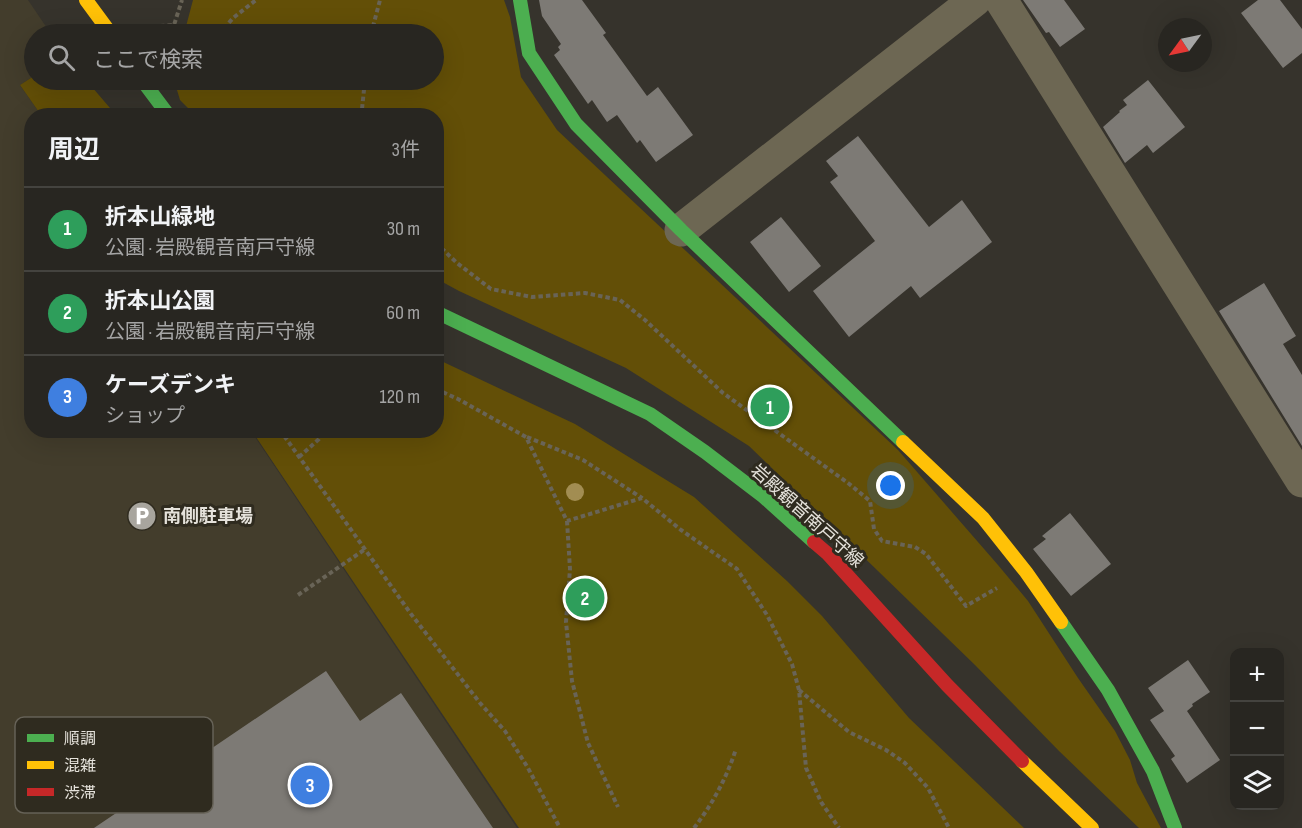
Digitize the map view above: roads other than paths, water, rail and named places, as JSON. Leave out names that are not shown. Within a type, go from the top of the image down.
[{"type":"street","points":[[86,0],[104,24]]},
{"type":"street","points":[[520,0],[529,53],[576,124],[681,230],[983,518],[1026,572],[1108,690],[1153,771],[1175,828]]},
{"type":"street","points":[[681,230],[975,0]]},
{"type":"street","points":[[1001,0],[1302,482]]},
{"type":"street","points":[[150,90],[163,108]]},
{"type":"street","name":"岩殿観音南戸守線","points":[[444,316],[650,414],[764,497],[828,554],[947,684],[1038,777],[1092,828]]},
{"type":"place","name":"折本山緑地","points":[[770,407]]},
{"type":"place","name":"南側駐車場","points":[[142,516]]},
{"type":"place","name":"折本山公園","points":[[585,598]]},
{"type":"place","name":"ケーズデンキ","points":[[310,785]]}]
